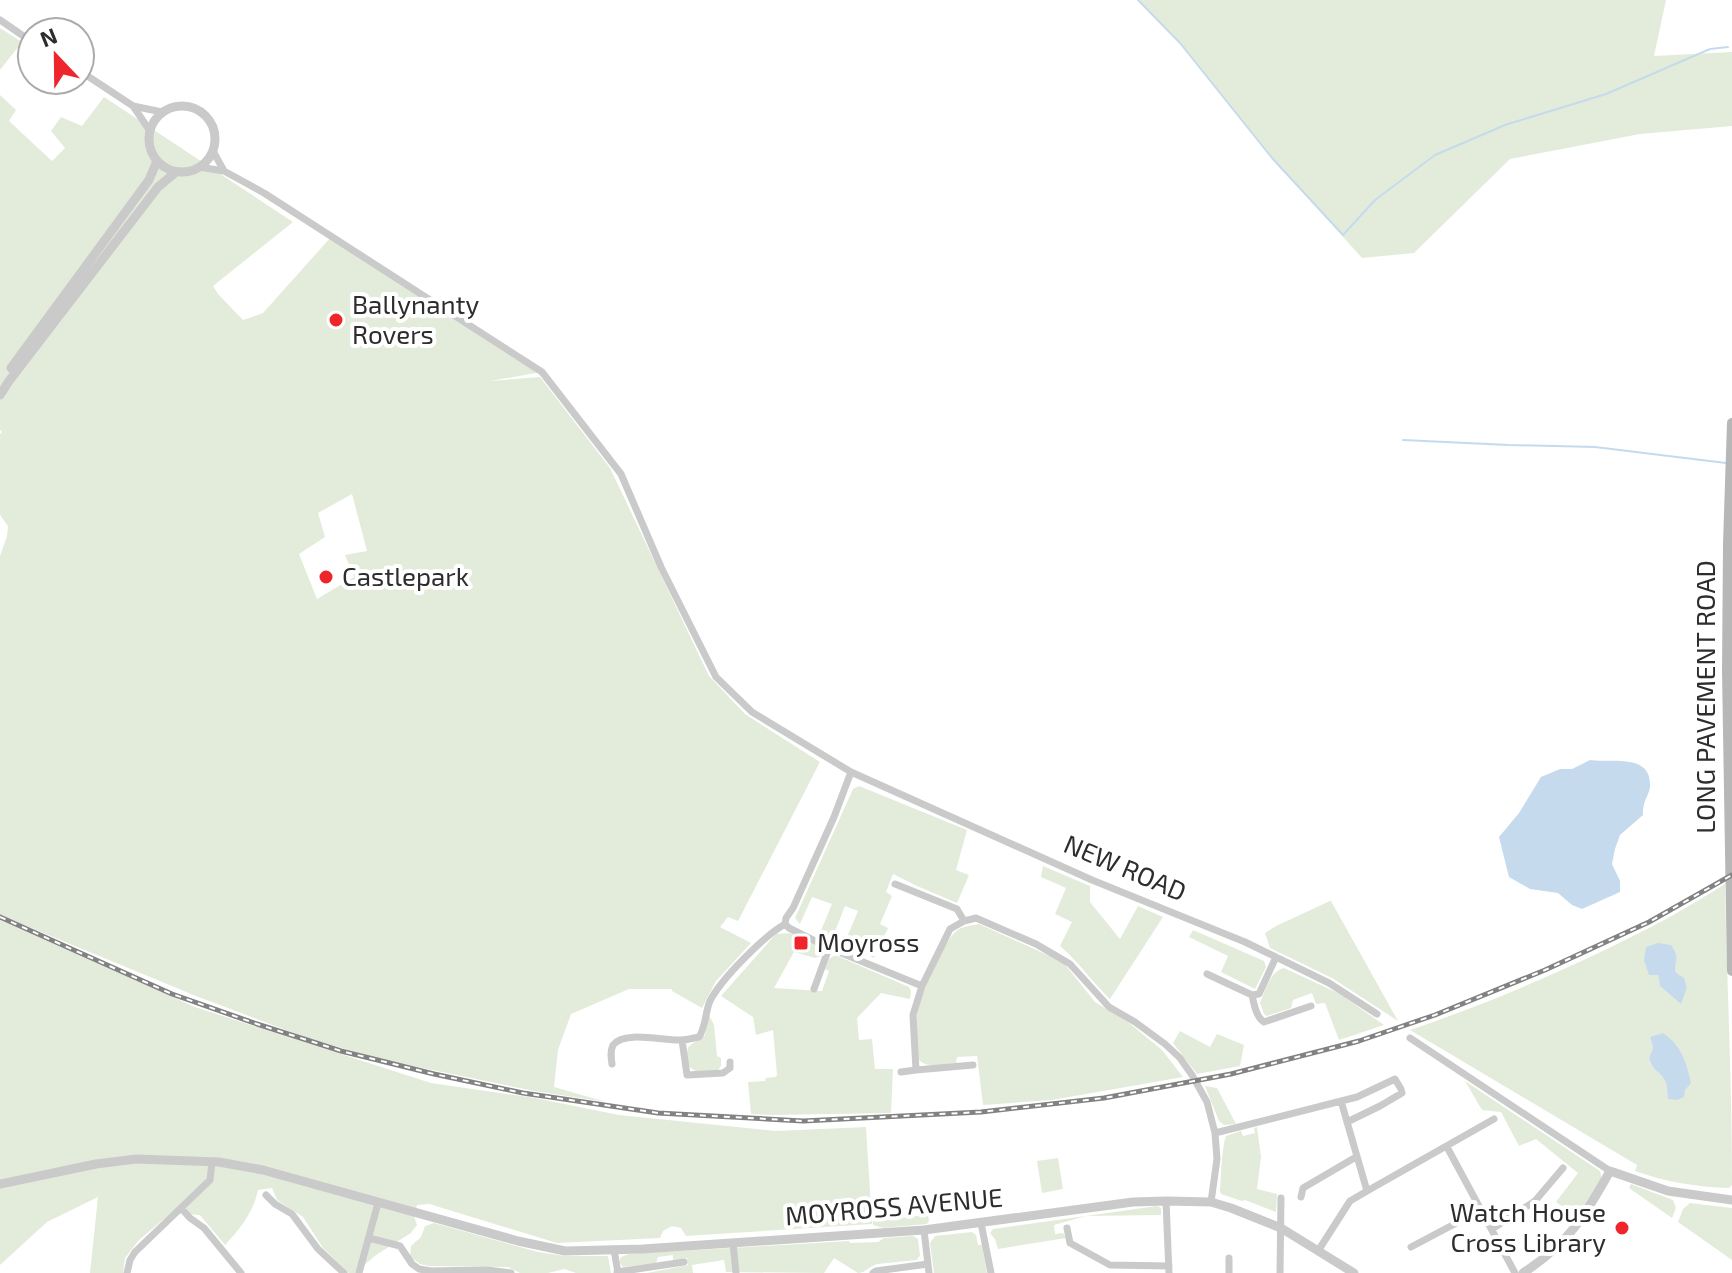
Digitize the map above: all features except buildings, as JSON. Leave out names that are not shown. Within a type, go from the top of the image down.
[{"type":"main road","name":"LONG PAVEMENT ROAD","points":[[1732,423],[1727,671],[1732,971]]},
{"type":"street","points":[[96,82],[133,106],[162,112]]},
{"type":"street","points":[[133,106],[150,131]]},
{"type":"street","points":[[178,106],[195,108],[213,126],[213,151],[199,167],[184,172],[169,170],[151,152],[150,131],[162,112],[178,106]]},
{"type":"street","points":[[213,151],[224,171]]},
{"type":"street","points":[[0,383],[149,180],[157,161]]},
{"type":"street","points":[[199,167],[224,171]]},
{"type":"street","name":"NEW ROAD","points":[[224,171],[264,193],[542,372],[621,474],[661,567],[716,677],[752,712],[851,772],[1092,880],[1245,942],[1329,983],[1377,1014]]},
{"type":"street","points":[[0,395],[158,187],[176,172]]},
{"type":"street","points":[[785,924],[851,772]]},
{"type":"street","points":[[895,884],[957,909],[964,921]]},
{"type":"street","points":[[916,1070],[912,1019],[922,986],[950,929],[976,918],[1036,944],[1070,964],[1109,1007],[1165,1044],[1192,1075],[1207,1102],[1215,1133],[1217,1159],[1211,1202]]},
{"type":"street","points":[[785,924],[829,948],[922,986]]},
{"type":"street","points":[[612,1064],[611,1050],[621,1038],[682,1040],[699,1037],[717,990],[752,950],[785,924]]},
{"type":"street","points":[[814,989],[829,948]]},
{"type":"street","points":[[1207,974],[1252,995],[1259,994],[1276,957]]},
{"type":"street","points":[[1252,995],[1264,1022],[1311,1006]]},
{"type":"street","points":[[1410,1038],[1610,1171],[1668,1191],[1732,1200]]},
{"type":"street","points":[[682,1040],[687,1075],[723,1073],[730,1068],[730,1062]]},
{"type":"street","points":[[901,1072],[973,1065]]},
{"type":"street","points":[[1215,1133],[1341,1101],[1395,1079],[1402,1093],[1347,1122]]},
{"type":"street","points":[[1341,1101],[1367,1191]]},
{"type":"street","points":[[1318,1251],[1350,1201],[1494,1119]]},
{"type":"street","points":[[1447,1147],[1515,1273]]},
{"type":"street","points":[[1301,1197],[1303,1188],[1356,1157]]},
{"type":"street","name":"MOYROSS AVENUE","points":[[0,1184],[136,1159],[212,1162],[263,1170],[565,1251],[924,1230],[1122,1204],[1211,1202],[1281,1228],[1354,1273]]},
{"type":"street","points":[[127,1273],[135,1252],[210,1180],[212,1162]]},
{"type":"street","points":[[1492,1229],[1535,1201],[1563,1168]]},
{"type":"street","points":[[1523,1273],[1547,1256],[1580,1223],[1610,1171]]},
{"type":"street","points":[[266,1195],[292,1214],[318,1249],[344,1273]]},
{"type":"street","points":[[1280,1273],[1281,1198]]},
{"type":"street","points":[[1067,1228],[1070,1243],[1110,1265],[1169,1270],[1166,1201]]},
{"type":"street","points":[[359,1273],[378,1203]]},
{"type":"street","points":[[181,1208],[204,1228],[241,1273]]},
{"type":"street","points":[[1411,1247],[1481,1210]]},
{"type":"street","points":[[981,1223],[991,1273]]},
{"type":"street","points":[[873,1273],[929,1268],[924,1230]]},
{"type":"street","points":[[369,1238],[400,1246],[419,1269],[511,1273]]},
{"type":"street","points":[[733,1243],[736,1273]]},
{"type":"street","points":[[614,1250],[618,1273],[684,1262]]},
{"type":"street","points":[[1229,1258],[1229,1273]]},
{"type":"street","points":[[225,1273],[233,1265]]},
{"type":"green space","points":[[1138,0],[1666,0],[1654,56],[1732,52],[1732,126],[1640,134],[1510,159],[1414,253],[1362,258],[1272,158],[1180,43]]},
{"type":"green space","points":[[0,28],[16,38],[16,50],[0,70]]},
{"type":"green space","points":[[0,95],[16,110],[9,121],[52,161],[65,148],[51,131],[61,117],[82,126],[104,97],[293,222],[213,286],[243,320],[263,313],[331,237],[542,372],[490,381],[540,377],[610,468],[709,676],[745,714],[820,762],[738,921],[728,917],[720,927],[751,943],[716,981],[702,1008],[672,989],[629,989],[571,1014],[558,1050],[554,1087],[606,1102],[534,1091],[384,1060],[307,1038],[0,915],[0,556],[8,526],[0,515]],"holes":[[[352,494],[367,551],[345,555],[354,577],[317,599],[299,554],[325,537],[318,513]]]},
{"type":"green space","points":[[859,786],[967,830],[956,870],[969,875],[957,903],[893,874],[886,892],[892,896],[880,924],[888,928],[874,958],[844,944],[858,911],[845,906],[832,939],[820,933],[832,904],[812,897],[800,924],[795,918],[853,789]]},
{"type":"green space","points":[[1043,866],[1090,886],[1090,902],[1120,939],[1138,906],[1163,917],[1110,999],[1060,946],[1072,922],[1055,914],[1066,888],[1041,877]]},
{"type":"green space","points":[[1725,884],[1732,1147],[1732,1185],[1729,1188],[1681,1183],[1635,1171],[1637,1165],[1410,1030],[1562,970],[1651,927]],"holes":[[[1674,968],[1687,988],[1681,1003],[1660,986],[1658,975]],[[1663,1033],[1668,1099],[1665,1081],[1649,1058],[1653,1048],[1650,1038]]]},
{"type":"green space","points":[[1331,901],[1398,1021],[1332,978],[1270,948],[1265,933]]},
{"type":"green space","points":[[0,920],[195,1007],[431,1083],[535,1098],[619,1115],[776,1131],[866,1127],[872,1224],[686,1236],[681,1228],[672,1226],[663,1231],[660,1238],[557,1243],[430,1204],[417,1205],[414,1216],[417,1225],[411,1233],[376,1255],[355,1273],[349,1273],[323,1248],[303,1217],[277,1200],[272,1188],[258,1190],[246,1219],[225,1245],[200,1215],[171,1213],[139,1240],[125,1258],[123,1273],[90,1273],[98,1197],[47,1222],[0,1265]]},
{"type":"green space","points":[[979,924],[1063,962],[1095,1002],[1128,1022],[1162,1050],[1183,1077],[1052,1100],[983,1105],[977,1056],[957,1057],[956,1063],[936,1065],[919,1060],[916,1021],[934,968],[955,933],[961,928]]},
{"type":"green space","points":[[1193,930],[1264,961],[1266,967],[1255,989],[1221,972],[1228,956],[1189,937]]},
{"type":"green space","points":[[790,933],[822,949],[822,956],[815,958],[794,952],[774,988],[822,991],[829,971],[825,969],[829,959],[835,955],[909,987],[910,999],[881,993],[857,1018],[859,1040],[872,1039],[875,1069],[893,1069],[891,1113],[751,1114],[748,1082],[765,1081],[777,1075],[773,1030],[756,1035],[753,1017],[721,996],[776,934]]},
{"type":"green space","points":[[1284,968],[1340,994],[1384,1025],[1339,1040],[1325,1003],[1316,1004],[1312,993],[1293,1000],[1291,1008],[1267,1016],[1260,1003],[1272,977]]},
{"type":"green space","points":[[709,1015],[714,1025],[721,1066],[718,1070],[697,1072],[688,1066],[687,1052],[705,1035]]},
{"type":"green space","points":[[1180,1031],[1210,1047],[1217,1034],[1244,1045],[1240,1066],[1197,1074],[1173,1043]]},
{"type":"green space","points":[[1465,1081],[1600,1171],[1602,1180],[1577,1217],[1556,1202],[1578,1173],[1536,1139],[1519,1146],[1501,1112],[1482,1110]]},
{"type":"green space","points":[[1205,1086],[1217,1088],[1236,1124],[1224,1125],[1219,1121]]},
{"type":"green space","points":[[1257,1127],[1261,1157],[1257,1189],[1277,1194],[1276,1212],[1221,1194],[1220,1190],[1226,1136],[1241,1131],[1243,1136],[1255,1133],[1254,1128]]},
{"type":"green space","points":[[1058,1158],[1063,1189],[1042,1193],[1037,1161]]},
{"type":"green space","points":[[1631,1184],[1673,1200],[1676,1208],[1672,1218],[1629,1188]]},
{"type":"green space","points":[[1690,1203],[1732,1208],[1732,1260],[1678,1222],[1683,1209]]},
{"type":"green space","points":[[1157,1206],[1161,1208],[1161,1215],[1086,1216],[1054,1225],[1055,1234],[1063,1233],[1066,1238],[998,1249],[990,1233],[993,1229]]},
{"type":"green space","points":[[928,1215],[927,1224],[883,1228],[873,1225],[873,1220]]},
{"type":"green space","points":[[434,1223],[538,1252],[565,1256],[608,1256],[611,1273],[576,1273],[564,1269],[548,1273],[520,1273],[508,1267],[420,1264],[410,1257],[411,1246],[421,1237],[425,1226]]},
{"type":"green space","points":[[972,1232],[978,1245],[982,1245],[987,1273],[934,1273],[930,1243],[935,1236]]},
{"type":"green space","points":[[913,1236],[918,1239],[920,1255],[917,1260],[877,1264],[858,1273],[834,1258],[824,1273],[726,1272],[724,1260],[692,1265],[693,1273],[647,1273],[688,1265],[687,1258],[673,1260],[673,1255],[658,1257],[656,1263],[623,1267],[619,1262],[621,1257],[629,1254],[878,1242],[884,1238]]},
{"type":"water","points":[[1590,760],[1636,764],[1648,774],[1650,788],[1643,815],[1620,835],[1615,849],[1612,864],[1620,881],[1620,892],[1582,909],[1558,893],[1530,889],[1509,877],[1499,837],[1519,813],[1541,777],[1560,769],[1572,769]]},
{"type":"water","points":[[1658,943],[1671,945],[1675,952],[1675,970],[1684,978],[1687,988],[1681,1004],[1660,986],[1658,975],[1649,975],[1644,960],[1646,947]]},
{"type":"water","points":[[1663,1033],[1679,1049],[1691,1083],[1684,1097],[1677,1100],[1668,1099],[1665,1082],[1649,1058],[1653,1048],[1650,1037]]},
{"type":"waterway","points":[[1138,0],[1180,43],[1272,158],[1343,235],[1375,200],[1435,155],[1505,125],[1606,94],[1710,49],[1728,47]]},
{"type":"waterway","points":[[1403,440],[1595,447],[1726,463]]},
{"type":"railway","points":[[0,917],[172,994],[341,1051],[523,1093],[658,1113],[803,1121],[981,1112],[1104,1098],[1231,1074],[1359,1041],[1435,1015],[1545,970],[1649,922],[1732,875]]},
{"type":"place","name":"Ballynanty Rovers","points":[[336,320]]},
{"type":"place","name":"Castlepark","points":[[326,577]]},
{"type":"place","name":"Moyross","points":[[801,943]]},
{"type":"place","name":"Watch House Cross Library","points":[[1622,1228]]}]
